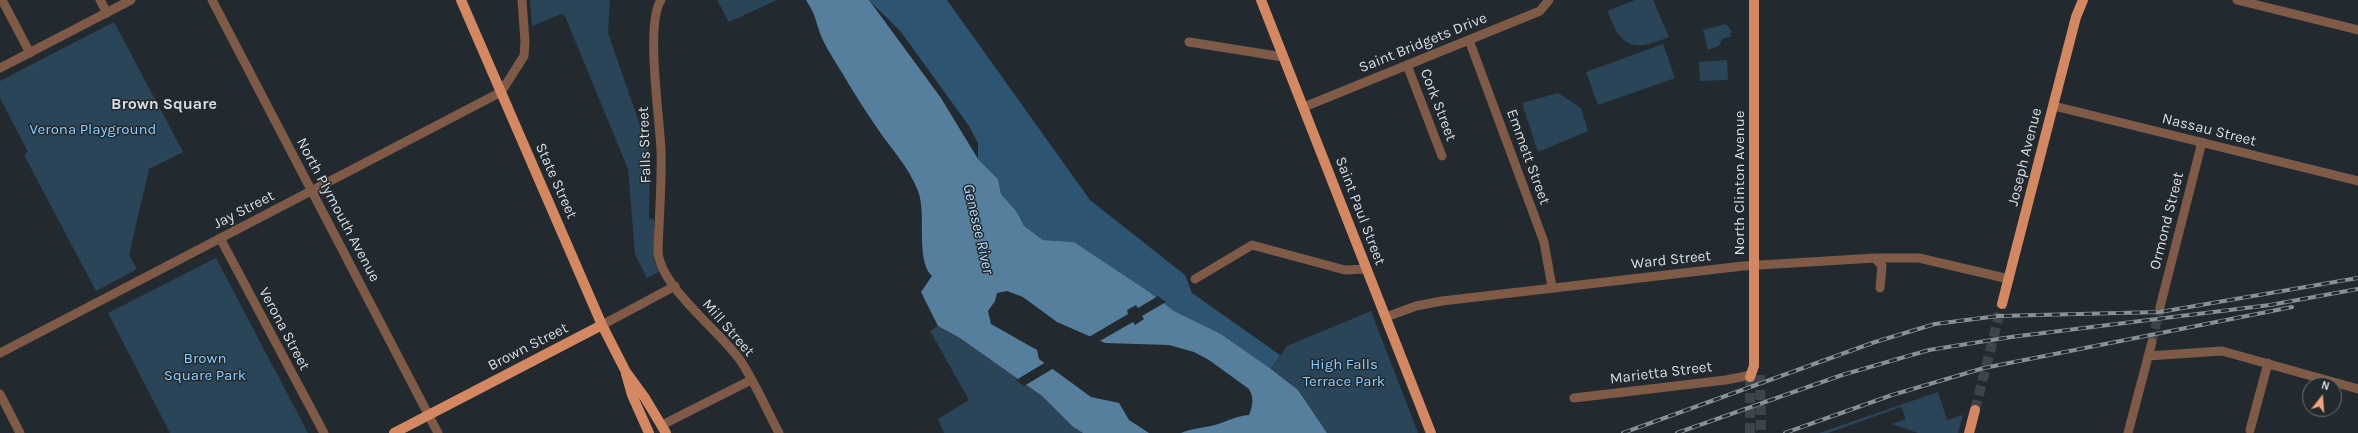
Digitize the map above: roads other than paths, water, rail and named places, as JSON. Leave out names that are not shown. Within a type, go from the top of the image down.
[{"type":"main road","name":"State Street","points":[[461,0],[602,325],[626,372],[664,429]]},
{"type":"main road","name":"Saint Paul Street","points":[[1260,0],[1304,107],[1431,433]]},
{"type":"main road","name":"North Clinton Avenue","points":[[1754,0],[1754,373]]},
{"type":"main road","name":"Joseph Avenue","points":[[2075,0],[2076,17]]},
{"type":"main road","name":"Joseph Avenue","points":[[2002,304],[2076,17],[2083,0]]},
{"type":"main road","name":"Brown Street","points":[[394,433],[602,325]]},
{"type":"main road","name":"State Street","points":[[626,372],[632,396],[649,433]]},
{"type":"main road","points":[[1969,433],[1975,410]]},
{"type":"street","points":[[2,0],[30,52]]},
{"type":"street","points":[[100,0],[107,13]]},
{"type":"street","points":[[0,68],[130,0]]},
{"type":"street","name":"North Plymouth Avenue","points":[[212,0],[438,433]]},
{"type":"street","points":[[501,92],[524,56],[525,42],[522,0]]},
{"type":"street","name":"Falls Street","points":[[661,0],[656,11],[655,37],[661,156],[658,255],[661,265],[675,286]]},
{"type":"street","name":"Saint Bridgets Drive","points":[[1304,107],[1540,11],[1549,0]]},
{"type":"street","points":[[2236,0],[2358,30]]},
{"type":"street","name":"Emmett Street","points":[[1469,40],[1544,242],[1552,287]]},
{"type":"street","points":[[1189,42],[1283,57]]},
{"type":"street","name":"Cork Street","points":[[1407,65],[1442,156]]},
{"type":"street","name":"Jay Street","points":[[0,353],[501,92]]},
{"type":"street","name":"Nassau Street","points":[[2054,106],[2358,181]]},
{"type":"street","name":"Ormond Street","points":[[2160,307],[2202,142]]},
{"type":"street","name":"Verona Street","points":[[220,238],[324,433]]},
{"type":"street","points":[[1196,279],[1252,245],[1345,270],[1367,269]]},
{"type":"street","points":[[1875,258],[1882,266],[1880,288]]},
{"type":"street","name":"Ward Street","points":[[1386,317],[1432,302],[1552,287],[1755,265],[1875,258],[1930,260],[2008,279]]},
{"type":"street","name":"Brown Street","points":[[602,325],[675,286]]},
{"type":"street","name":"Mill Street","points":[[675,286],[701,318],[737,357],[751,380],[778,433]]},
{"type":"street","points":[[2128,433],[2152,342]]},
{"type":"street","points":[[2148,356],[2222,351],[2358,389]]},
{"type":"street","points":[[2250,430],[2268,363]]},
{"type":"street","name":"Marietta Street","points":[[1574,398],[1726,380],[1754,373]]},
{"type":"street","points":[[664,429],[751,380]]},
{"type":"street","points":[[0,394],[20,433]]},
{"type":"water","name":"Genesee River","points":[[806,0],[869,0],[941,98],[978,159],[998,179],[1001,194],[1017,212],[1024,226],[1043,240],[1074,242],[1148,291],[1174,311],[1221,334],[1298,390],[1327,433],[1181,433],[1249,415],[1252,395],[1249,389],[1209,360],[1194,352],[1169,345],[1105,343],[1057,322],[1023,297],[1007,291],[997,293],[995,301],[988,311],[991,324],[1037,350],[1039,359],[1091,397],[1119,403],[1129,420],[1149,433],[1083,433],[1072,426],[1042,396],[960,338],[938,326],[921,292],[932,276],[927,269],[922,248],[922,212],[918,191],[905,166],[867,114],[831,55],[822,38],[814,14]]},
{"type":"tunnel","points":[[1975,410],[2002,304]]},
{"type":"tunnel","points":[[2152,342],[2160,307]]},
{"type":"tunnel","points":[[1760,375],[1761,433]]},
{"type":"tunnel","points":[[1750,377],[1750,433]]},
{"type":"railway","points":[[1623,433],[1875,342],[1935,324],[1998,316],[2160,312],[2358,278]]},
{"type":"railway","points":[[1677,433],[1842,375],[1929,350],[2011,337],[2270,305],[2358,289]]},
{"type":"railway","points":[[1785,433],[1892,395],[1984,368],[2292,307]]},
{"type":"district","name":"Brown Square","points":[[164,104]]},
{"type":"park label","name":"Verona Playground","points":[[93,130]]},
{"type":"park label","name":"Brown Square Park","points":[[205,368]]},
{"type":"park label","name":"High Falls Terrace Park","points":[[1344,374]]}]
